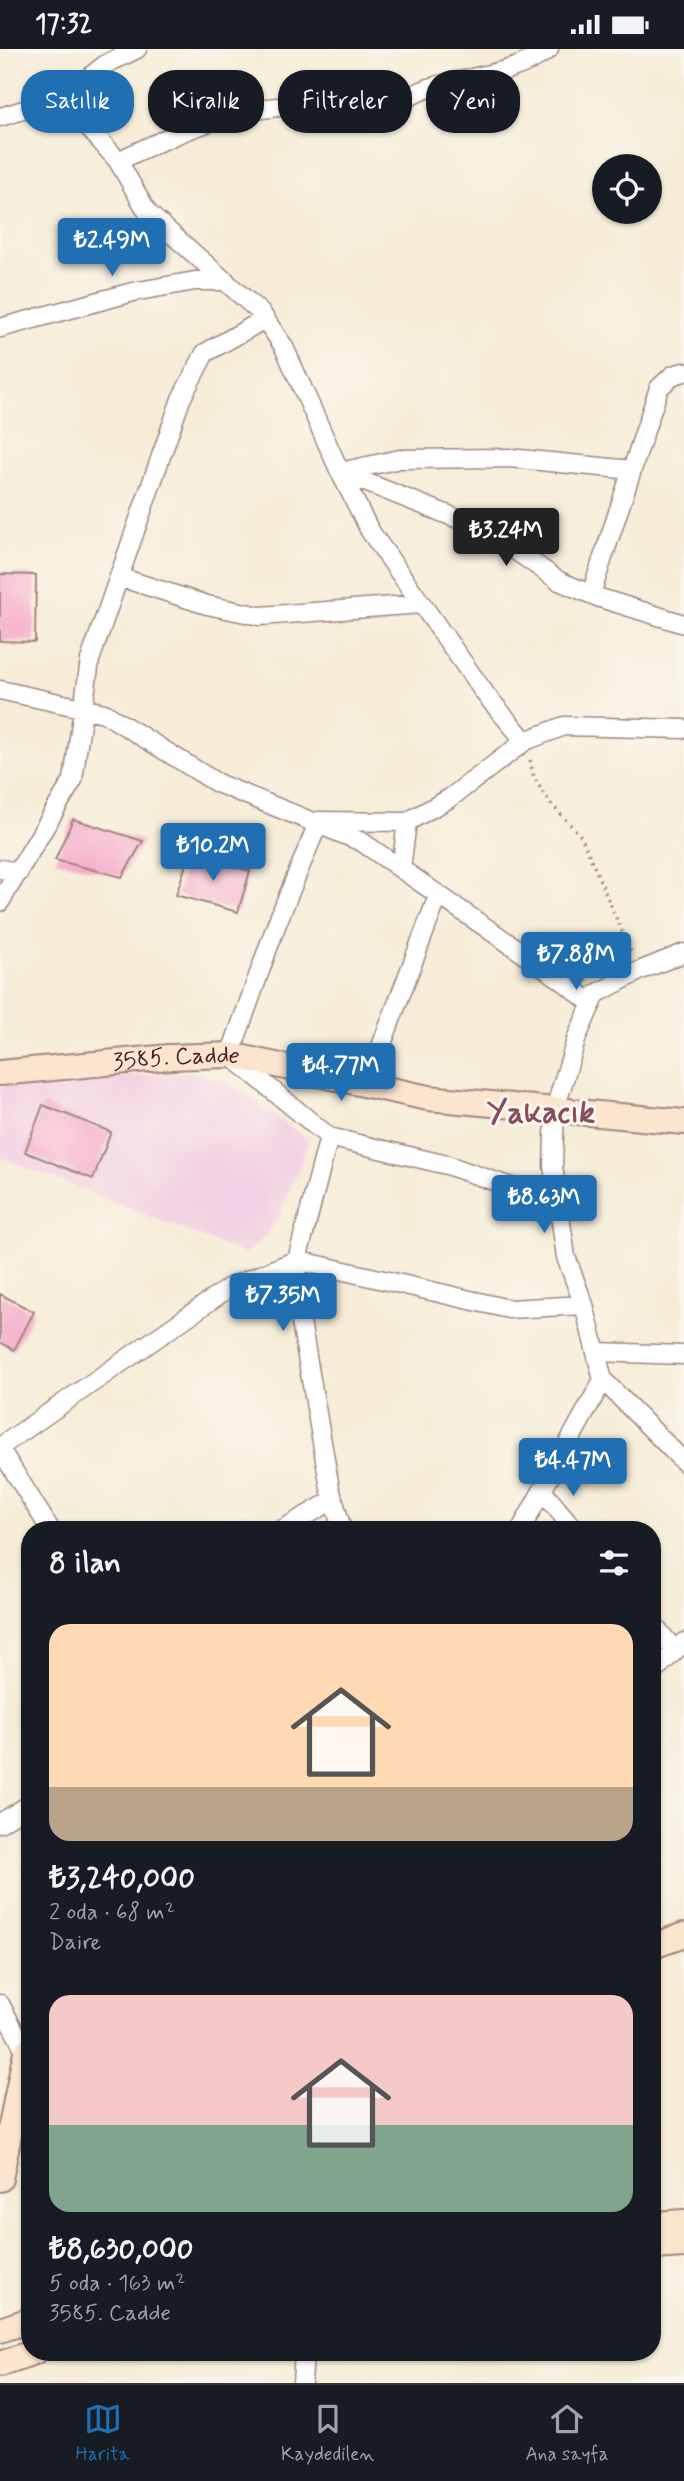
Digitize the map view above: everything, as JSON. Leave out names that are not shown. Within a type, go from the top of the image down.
[{"type":"main road","name":"3585. Cadde","points":[[0,1073],[169,1057],[230,1055],[428,1098],[684,1122]]},
{"type":"main road","points":[[661,1942],[684,1935]]},
{"type":"main road","points":[[0,2069],[21,2056]]},
{"type":"main road","points":[[0,2179],[21,2083]]},
{"type":"main road","points":[[661,2223],[684,2222]]},
{"type":"main road","points":[[661,2246],[684,2245]]},
{"type":"main road","points":[[0,2330],[21,2324]]},
{"type":"main road","points":[[0,2364],[21,2357]]},
{"type":"street","points":[[98,70],[137,49]]},
{"type":"street","points":[[118,161],[166,138],[236,114],[281,107],[335,119],[375,116],[426,88],[519,68],[549,49]]},
{"type":"street","points":[[0,117],[21,111]]},
{"type":"street","points":[[94,133],[118,161],[148,213],[265,319],[284,347],[340,472],[370,531],[486,695],[525,741]]},
{"type":"street","points":[[0,328],[133,292],[195,281],[226,281]]},
{"type":"street","points":[[0,902],[73,780],[90,660],[181,399],[205,353],[265,319]]},
{"type":"street","points":[[591,594],[659,387],[673,375],[684,372]]},
{"type":"street","points":[[340,472],[400,459],[509,458],[632,470]]},
{"type":"street","points":[[340,472],[485,530],[559,582],[684,624]]},
{"type":"street","points":[[119,577],[207,605],[260,616],[343,612],[421,604]]},
{"type":"street","points":[[0,690],[104,713],[217,783],[319,821],[362,842],[562,980],[592,1004]]},
{"type":"street","points":[[319,821],[407,822],[450,798],[525,741],[564,726],[684,729]]},
{"type":"street","points":[[319,821],[277,923],[230,1055],[328,1137],[447,1165],[558,1203]]},
{"type":"street","points":[[401,869],[407,822]]},
{"type":"street","points":[[0,869],[19,872]]},
{"type":"street","points":[[366,1086],[438,896]]},
{"type":"street","points":[[684,953],[639,971],[596,994],[577,1037],[555,1109],[553,1166],[566,1257],[584,1305],[603,1380],[684,1462]]},
{"type":"street","points":[[328,1137],[297,1260],[297,1299],[340,1521]]},
{"type":"street","points":[[45,1521],[0,1448],[230,1287],[297,1260],[509,1309],[584,1305]]},
{"type":"street","points":[[597,1352],[684,1355]]},
{"type":"street","points":[[526,1521],[603,1380]]},
{"type":"street","points":[[543,1492],[567,1521]]},
{"type":"street","points":[[297,1521],[334,1500]]},
{"type":"street","points":[[661,1631],[679,1646],[661,1664]]},
{"type":"street","points":[[0,1822],[21,1809]]},
{"type":"street","points":[[0,2004],[21,2039]]},
{"type":"street","points":[[302,2383],[303,2361]]},
{"type":"path","points":[[525,741],[534,778],[551,804],[581,836],[639,971]]},
{"type":"shaded area","points":[[190,1071],[234,1086],[309,1140],[280,1214],[264,1238],[244,1254],[0,1157],[0,1087]]},
{"type":"building","points":[[0,574],[36,575],[35,642],[0,641]]},
{"type":"building","points":[[73,819],[143,841],[122,877],[55,860]]},
{"type":"building","points":[[189,855],[250,871],[238,912],[176,895]]},
{"type":"building","points":[[43,1105],[111,1132],[93,1179],[25,1152]]},
{"type":"building","points":[[0,1294],[34,1312],[14,1350],[0,1342]]},
{"type":"district","name":"Yakacık","points":[[541,1113]]}]
